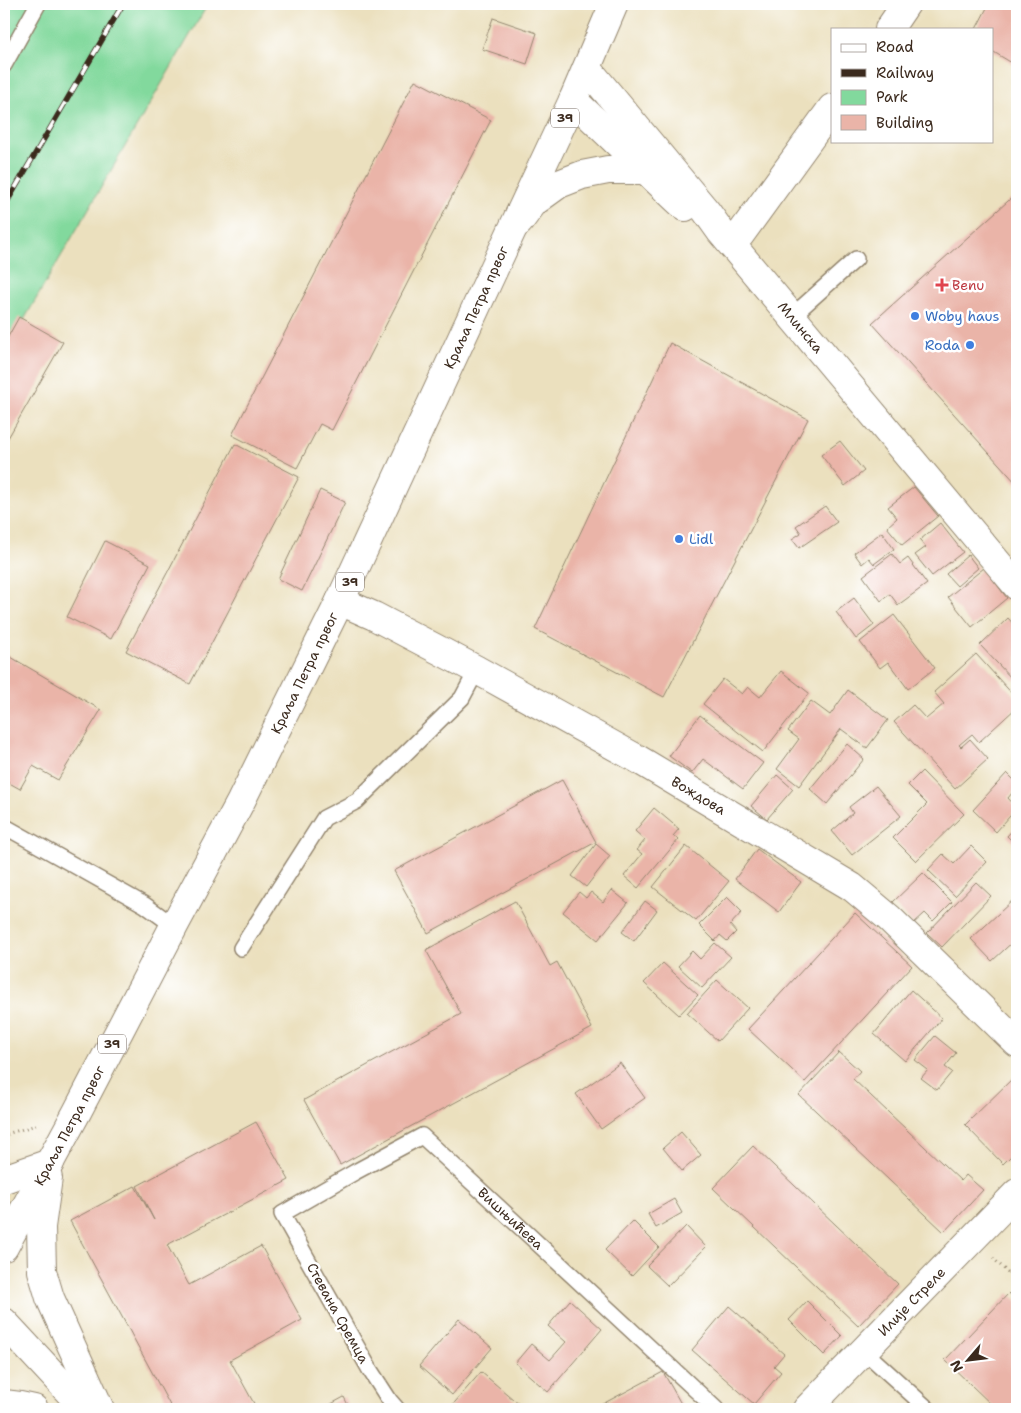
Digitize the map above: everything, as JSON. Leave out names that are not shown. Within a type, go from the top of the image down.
[{"type":"street","name":"Краља Петра првог","points":[[4,1247],[241,801],[340,601],[573,100],[614,4]]},
{"type":"street","points":[[890,28],[906,4]]},
{"type":"street","name":"Млинска","points":[[587,68],[706,211],[730,234],[791,317],[1017,586]]},
{"type":"street","points":[[573,100],[699,221],[730,234],[831,109]]},
{"type":"street","points":[[512,231],[534,202],[559,184],[582,175],[608,170],[644,170]]},
{"type":"street","name":"Вождова","points":[[340,601],[374,616],[477,670],[636,758],[852,887],[889,918],[1017,1043]]},
{"type":"street","points":[[4,1179],[50,1162],[42,1227],[42,1271],[50,1298],[100,1409]]},
{"type":"street","name":"Илије Стреле","points":[[807,1409],[1017,1193]]},
{"type":"street","points":[[4,1322],[85,1409]]},
{"type":"street","points":[[4,1404],[34,1409]]},
{"type":"lane","points":[[4,65],[38,4]]},
{"type":"lane","points":[[791,317],[856,259]]},
{"type":"lane","points":[[241,948],[324,818],[357,801],[462,698],[477,670]]},
{"type":"lane","points":[[6,832],[145,905],[174,926]]},
{"type":"lane","name":"Вишњићева","points":[[282,1214],[422,1136],[716,1409]]},
{"type":"lane","name":"Стевана Сремца","points":[[282,1214],[370,1370],[397,1409]]},
{"type":"lane","points":[[864,1351],[928,1409]]},
{"type":"green space","points":[[11,4],[208,4],[4,354],[4,16]]},
{"type":"building","points":[[989,4],[1017,4],[1017,66],[994,52],[994,28],[977,28]]},
{"type":"building","points":[[493,18],[537,33],[527,64],[482,49]]},
{"type":"building","points":[[415,80],[491,120],[332,430],[320,424],[297,468],[232,435]]},
{"type":"building","points":[[1017,193],[1017,484],[872,323]]},
{"type":"building","points":[[19,317],[63,342],[4,445],[4,344]]},
{"type":"building","points":[[670,343],[808,419],[664,697],[535,629]]},
{"type":"building","points":[[840,441],[864,471],[845,486],[821,455]]},
{"type":"building","points":[[235,444],[299,477],[190,684],[126,651]]},
{"type":"building","points":[[914,487],[938,516],[902,545],[887,527],[897,518],[888,507]]},
{"type":"building","points":[[320,490],[345,502],[302,591],[278,579]]},
{"type":"building","points":[[825,506],[837,522],[799,548],[792,539],[801,533],[796,526]]},
{"type":"building","points":[[940,523],[963,552],[932,576],[915,555],[926,547],[920,540]]},
{"type":"building","points":[[882,532],[894,549],[874,564],[869,558],[862,564],[854,553]]},
{"type":"building","points":[[105,541],[150,564],[111,639],[67,617]]},
{"type":"building","points":[[892,554],[900,564],[908,558],[927,584],[898,605],[890,594],[881,601],[863,576]]},
{"type":"building","points":[[968,555],[978,568],[957,586],[946,574]]},
{"type":"building","points":[[984,568],[1007,598],[972,627],[948,597]]},
{"type":"building","points":[[854,598],[874,625],[856,639],[836,612]]},
{"type":"building","points":[[894,615],[935,668],[908,689],[888,662],[880,668],[860,642]]},
{"type":"building","points":[[1008,618],[1017,628],[1017,678],[1014,681],[980,645]]},
{"type":"building","points":[[4,653],[101,710],[58,780],[33,766],[20,789],[4,780]]},
{"type":"building","points":[[976,654],[1017,699],[1017,707],[979,742],[972,734],[959,745],[961,747],[970,739],[988,759],[955,789],[894,722],[913,705],[926,719],[944,704],[934,692]]},
{"type":"building","points":[[781,671],[809,693],[763,752],[703,704],[723,679],[742,694],[748,687],[760,697]]},
{"type":"building","points":[[848,690],[888,720],[867,748],[841,729],[799,786],[777,769],[799,739],[788,731],[811,701],[830,715]]},
{"type":"building","points":[[700,715],[763,763],[743,789],[703,759],[692,773],[669,756]]},
{"type":"building","points":[[847,744],[864,759],[827,804],[810,789]]},
{"type":"building","points":[[922,771],[964,814],[916,861],[893,838],[927,804],[908,785]]},
{"type":"building","points":[[1007,773],[1017,783],[1017,787],[1008,798],[1017,808],[996,832],[973,810]]},
{"type":"building","points":[[777,775],[793,789],[767,819],[751,806]]},
{"type":"building","points":[[562,780],[596,842],[428,933],[394,871]]},
{"type":"building","points":[[876,786],[901,816],[852,855],[832,831],[853,813],[849,807]]},
{"type":"building","points":[[654,808],[679,829],[673,836],[679,839],[638,888],[624,876],[642,854],[637,850],[645,840],[635,831]]},
{"type":"building","points":[[1017,825],[1017,846],[1007,836]]},
{"type":"building","points":[[596,844],[610,856],[586,887],[572,876]]},
{"type":"building","points":[[686,846],[729,881],[696,921],[653,887]]},
{"type":"building","points":[[971,846],[987,862],[955,896],[928,870],[943,854],[954,864]]},
{"type":"building","points":[[757,849],[801,882],[779,912],[735,879]]},
{"type":"building","points":[[923,873],[952,902],[933,921],[925,913],[913,924],[892,903]]},
{"type":"building","points":[[976,882],[991,896],[942,947],[927,933]]},
{"type":"building","points":[[612,890],[628,903],[598,940],[563,912],[579,892],[586,898],[591,892],[603,902]]},
{"type":"building","points":[[727,897],[742,912],[730,925],[736,932],[727,941],[720,935],[715,941],[699,925]]},
{"type":"building","points":[[1013,900],[1017,905],[1017,938],[992,961],[971,939]]},
{"type":"building","points":[[515,901],[550,966],[557,962],[592,1028],[340,1165],[304,1100],[461,1014],[426,950]]},
{"type":"building","points":[[645,901],[657,910],[634,941],[622,932]]},
{"type":"building","points":[[855,913],[912,966],[805,1082],[748,1029]]},
{"type":"building","points":[[715,943],[731,957],[702,988],[678,966],[692,951],[700,959]]},
{"type":"building","points":[[663,963],[698,995],[679,1015],[644,983]]},
{"type":"building","points":[[717,980],[748,1008],[718,1041],[687,1013]]},
{"type":"building","points":[[911,990],[942,1018],[905,1061],[874,1034]]},
{"type":"building","points":[[935,1036],[956,1053],[945,1067],[952,1072],[937,1090],[921,1078],[928,1070],[915,1060]]},
{"type":"building","points":[[839,1052],[860,1071],[853,1079],[961,1181],[966,1175],[983,1190],[944,1232],[799,1095]]},
{"type":"building","points":[[620,1063],[645,1098],[601,1129],[576,1094]]},
{"type":"building","points":[[1017,1074],[1017,1150],[1003,1164],[965,1125]]},
{"type":"building","points":[[256,1122],[289,1180],[167,1245],[189,1285],[261,1246],[302,1320],[230,1360],[257,1409],[172,1409],[70,1221],[135,1186],[154,1220],[137,1186]]},
{"type":"building","points":[[681,1132],[701,1155],[682,1171],[663,1148]]},
{"type":"building","points":[[753,1146],[898,1284],[858,1326],[713,1188]]},
{"type":"building","points":[[674,1199],[682,1213],[656,1228],[648,1214]]},
{"type":"building","points":[[633,1221],[659,1247],[632,1276],[605,1250]]},
{"type":"building","points":[[686,1226],[706,1247],[668,1286],[647,1266]]},
{"type":"building","points":[[1009,1293],[1017,1301],[1017,1405],[1013,1409],[996,1409],[945,1360]]},
{"type":"building","points":[[570,1300],[602,1329],[548,1392],[515,1363],[531,1344],[550,1360],[566,1342],[548,1326]]},
{"type":"building","points":[[807,1301],[842,1336],[824,1355],[789,1320]]},
{"type":"building","points":[[729,1306],[784,1354],[774,1366],[781,1372],[754,1404],[692,1350]]},
{"type":"building","points":[[459,1319],[492,1348],[452,1395],[419,1366]]},
{"type":"building","points":[[481,1372],[520,1405],[517,1409],[449,1409]]},
{"type":"building","points":[[663,1372],[684,1409],[593,1409]]},
{"type":"building","points":[[344,1397],[350,1409],[322,1409]]},
{"type":"railway","points":[[4,207],[123,4]]},
{"type":"place","name":"Benu","points":[[942,285]]},
{"type":"place","name":"Woby haus","points":[[915,316]]},
{"type":"place","name":"Roda","points":[[970,345]]},
{"type":"place","name":"Lidl","points":[[679,539]]}]
